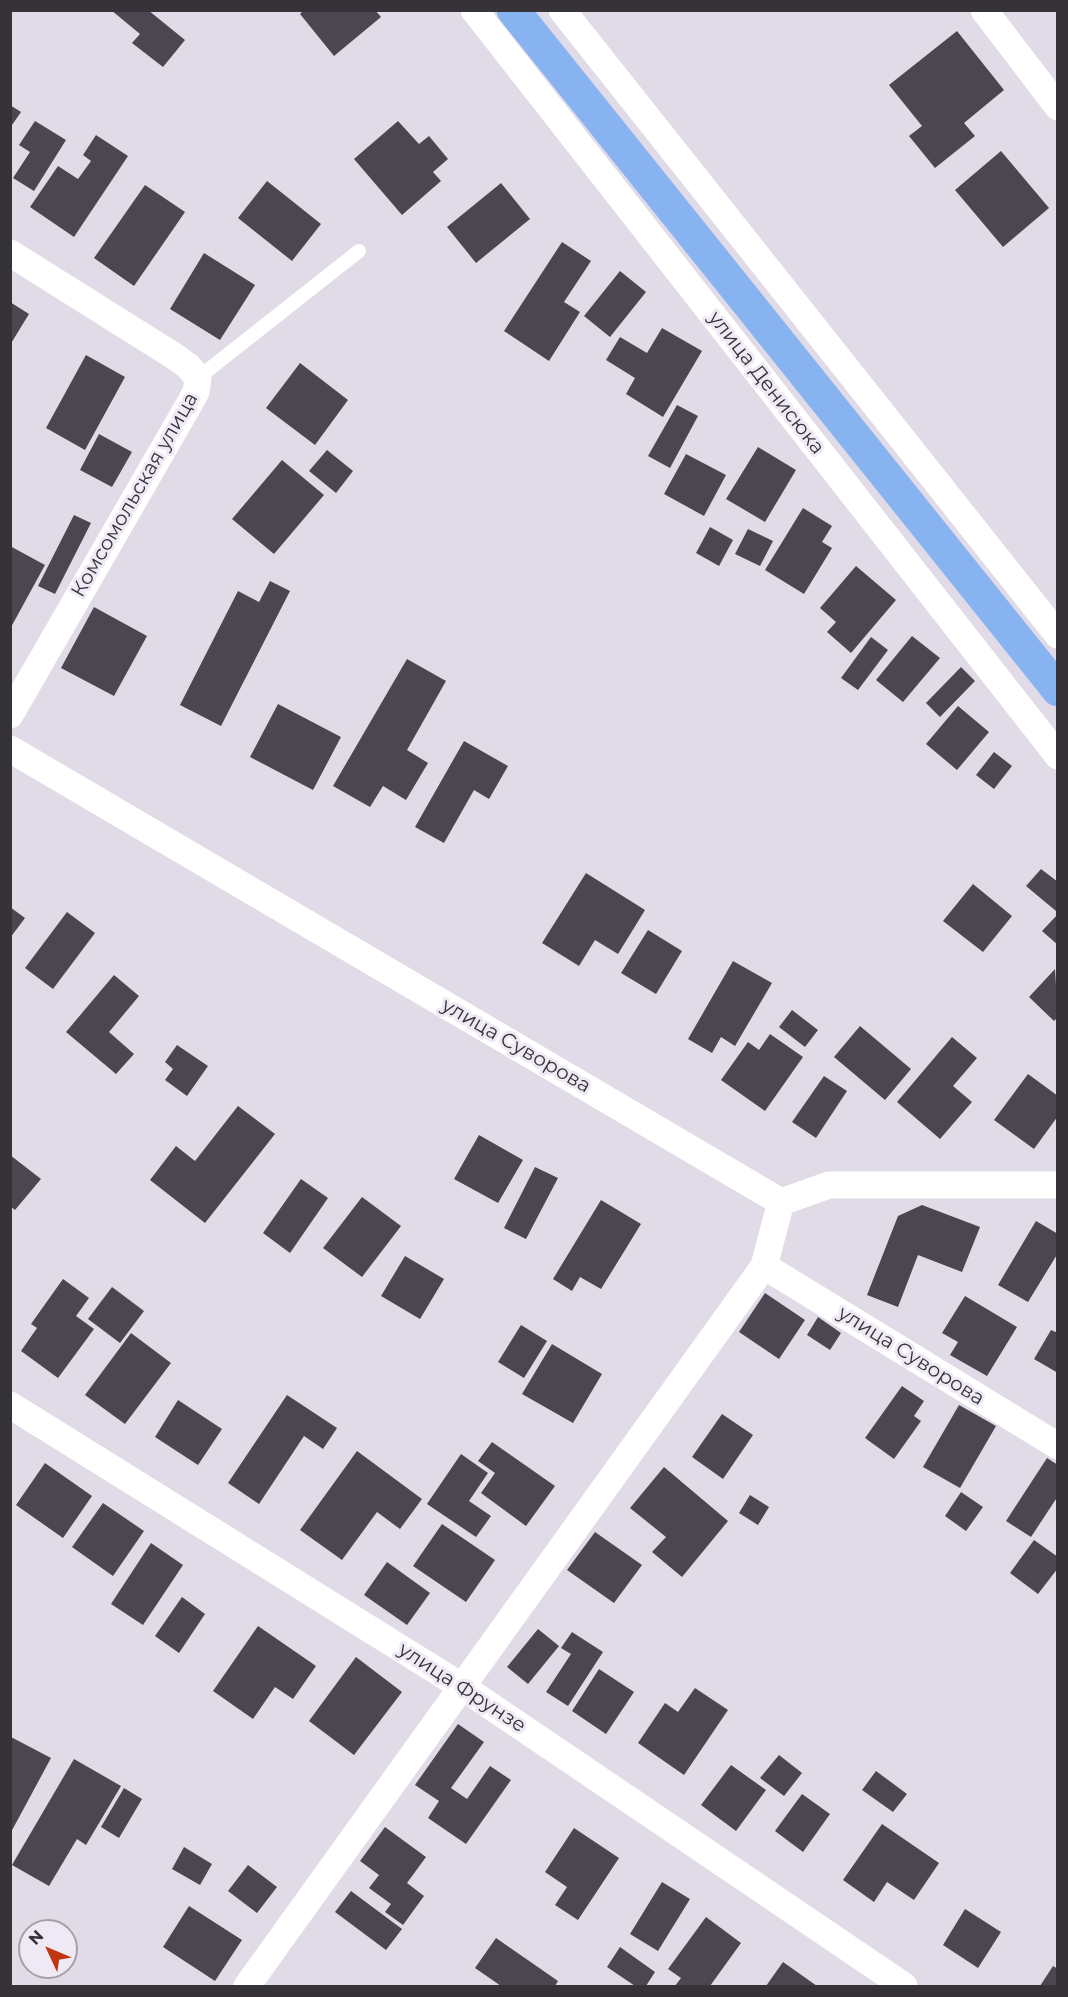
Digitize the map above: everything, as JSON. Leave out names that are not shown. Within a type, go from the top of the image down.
[{"type":"street","name":"улица Денисюка","points":[[474,10],[1058,756]]},
{"type":"street","points":[[562,10],[1058,635]]},
{"type":"street","points":[[984,10],[1058,106]]},
{"type":"street","name":"Комсомольская улица","points":[[10,253],[174,356],[188,366],[198,378],[195,392],[187,408],[10,715]]},
{"type":"street","name":"улица Суворова","points":[[10,749],[780,1202]]},
{"type":"street","points":[[247,1986],[764,1266],[780,1202],[829,1185],[1058,1185]]},
{"type":"street","name":"улица Суворова","points":[[764,1266],[1058,1446]]},
{"type":"street","name":"улица Фрунзе","points":[[10,1405],[461,1686],[904,1986]]},
{"type":"lane","points":[[198,378],[359,251]]},
{"type":"building","points":[[111,10],[148,10],[185,40],[163,67],[132,43],[140,34]]},
{"type":"building","points":[[304,10],[375,10],[381,17],[334,56],[300,14]]},
{"type":"building","points":[[957,31],[1004,90],[964,123],[975,136],[935,168],[909,136],[922,126],[889,85]]},
{"type":"building","points":[[10,105],[21,112],[10,128]]},
{"type":"building","points":[[35,121],[66,140],[34,191],[13,178],[30,152],[19,145]]},
{"type":"building","points":[[398,121],[419,144],[429,136],[448,159],[433,172],[441,181],[402,215],[354,159]]},
{"type":"building","points":[[96,135],[128,156],[74,237],[30,207],[58,166],[78,179],[91,161],[83,155]]},
{"type":"building","points":[[1001,151],[1049,208],[1003,247],[955,190]]},
{"type":"building","points":[[267,181],[321,224],[292,261],[238,218]]},
{"type":"building","points":[[501,183],[530,219],[476,263],[447,227]]},
{"type":"building","points":[[145,185],[185,212],[134,286],[94,258]]},
{"type":"building","points":[[562,242],[591,261],[564,302],[580,312],[549,361],[504,331]]},
{"type":"building","points":[[204,253],[255,285],[220,340],[170,309]]},
{"type":"building","points":[[620,271],[646,292],[610,337],[584,316]]},
{"type":"building","points":[[10,302],[29,314],[10,345]]},
{"type":"building","points":[[662,328],[702,351],[663,417],[626,394],[635,378],[606,360],[620,337],[647,353]]},
{"type":"building","points":[[86,355],[125,377],[85,450],[46,428]]},
{"type":"building","points":[[300,363],[348,400],[315,445],[266,408]]},
{"type":"building","points":[[677,405],[698,416],[670,468],[648,456]]},
{"type":"building","points":[[99,434],[132,452],[112,487],[80,470]]},
{"type":"building","points":[[758,447],[796,470],[765,522],[726,499]]},
{"type":"building","points":[[327,450],[353,471],[336,493],[309,471]]},
{"type":"building","points":[[686,454],[726,475],[704,516],[664,494]]},
{"type":"building","points":[[282,460],[324,495],[274,554],[232,519]]},
{"type":"building","points":[[803,508],[832,526],[822,542],[832,548],[804,594],[765,570]]},
{"type":"building","points":[[74,515],[91,523],[55,594],[38,586]]},
{"type":"building","points":[[710,527],[733,540],[719,566],[696,553]]},
{"type":"building","points":[[748,529],[773,541],[760,566],[735,554]]},
{"type":"building","points":[[10,546],[45,565],[10,629]]},
{"type":"building","points":[[856,566],[896,600],[851,653],[827,632],[836,622],[820,608]]},
{"type":"building","points":[[270,581],[290,591],[221,726],[180,705],[238,591],[259,602]]},
{"type":"building","points":[[94,607],[147,636],[114,696],[61,668]]},
{"type":"building","points":[[912,636],[940,658],[903,702],[876,680]]},
{"type":"building","points":[[871,637],[888,650],[858,690],[841,678]]},
{"type":"building","points":[[407,659],[446,681],[407,750],[428,763],[406,800],[383,786],[370,807],[333,786]]},
{"type":"building","points":[[961,667],[975,681],[940,717],[926,703]]},
{"type":"building","points":[[278,704],[341,737],[313,790],[250,757]]},
{"type":"building","points":[[958,706],[989,732],[957,770],[926,744]]},
{"type":"building","points":[[464,741],[508,766],[489,799],[474,790],[444,843],[415,827]]},
{"type":"building","points":[[994,752],[1012,766],[994,789],[976,775]]},
{"type":"building","points":[[1041,869],[1058,882],[1056,911],[1026,886]]},
{"type":"building","points":[[586,873],[645,910],[618,954],[595,940],[579,966],[542,943]]},
{"type":"building","points":[[973,884],[1012,916],[983,952],[943,921]]},
{"type":"building","points":[[10,907],[25,918],[10,938]]},
{"type":"building","points":[[67,912],[95,933],[53,989],[25,968]]},
{"type":"building","points":[[1058,914],[1058,945],[1042,931]]},
{"type":"building","points":[[648,930],[682,951],[656,994],[621,973]]},
{"type":"building","points":[[733,961],[772,983],[735,1046],[721,1037],[712,1053],[688,1039]]},
{"type":"building","points":[[1055,969],[1058,1017],[1054,1021],[1029,997]]},
{"type":"building","points":[[114,975],[139,996],[109,1032],[134,1054],[116,1074],[66,1032]]},
{"type":"building","points":[[792,1010],[818,1030],[805,1047],[779,1027]]},
{"type":"building","points":[[860,1026],[911,1069],[885,1100],[834,1057]]},
{"type":"building","points":[[770,1034],[803,1057],[765,1111],[721,1080],[748,1042],[759,1050]]},
{"type":"building","points":[[952,1037],[977,1058],[953,1086],[972,1102],[940,1139],[897,1102]]},
{"type":"building","points":[[177,1045],[208,1066],[187,1096],[165,1080],[173,1069],[165,1062]]},
{"type":"building","points":[[1028,1074],[1058,1096],[1058,1116],[1034,1149],[994,1120]]},
{"type":"building","points":[[824,1076],[847,1091],[816,1138],[792,1122]]},
{"type":"building","points":[[238,1106],[275,1134],[205,1223],[150,1180],[176,1146],[195,1161]]},
{"type":"building","points":[[479,1135],[523,1160],[498,1203],[454,1179]]},
{"type":"building","points":[[10,1155],[41,1179],[15,1210],[10,1206]]},
{"type":"building","points":[[535,1167],[558,1178],[526,1239],[504,1228]]},
{"type":"building","points":[[301,1179],[328,1198],[290,1253],[263,1233]]},
{"type":"building","points":[[362,1197],[401,1226],[362,1277],[323,1248]]},
{"type":"building","points":[[601,1200],[641,1224],[601,1289],[580,1277],[572,1291],[553,1279]]},
{"type":"building","points":[[922,1205],[980,1227],[962,1272],[918,1255],[898,1307],[867,1295],[898,1216]]},
{"type":"building","points":[[1036,1221],[1058,1234],[1058,1253],[1028,1302],[998,1285]]},
{"type":"building","points":[[405,1256],[444,1279],[420,1319],[381,1296]]},
{"type":"building","points":[[63,1279],[89,1298],[76,1316],[94,1329],[58,1378],[21,1351],[37,1328],[31,1324]]},
{"type":"building","points":[[112,1287],[144,1311],[120,1343],[88,1319]]},
{"type":"building","points":[[765,1293],[805,1320],[779,1359],[739,1332]]},
{"type":"building","points":[[965,1296],[1017,1327],[987,1376],[950,1355],[958,1342],[942,1333]]},
{"type":"building","points":[[818,1317],[841,1333],[830,1350],[807,1335]]},
{"type":"building","points":[[521,1325],[547,1341],[524,1378],[498,1362]]},
{"type":"building","points":[[1051,1330],[1058,1333],[1058,1373],[1034,1359]]},
{"type":"building","points":[[131,1333],[171,1363],[125,1424],[85,1395]]},
{"type":"building","points":[[552,1344],[602,1374],[573,1423],[522,1394]]},
{"type":"building","points":[[902,1386],[924,1401],[914,1416],[921,1421],[894,1459],[865,1438]]},
{"type":"building","points":[[287,1395],[337,1428],[323,1449],[304,1436],[259,1504],[228,1483]]},
{"type":"building","points":[[178,1400],[222,1429],[198,1465],[155,1437]]},
{"type":"building","points":[[959,1405],[996,1426],[960,1488],[923,1467]]},
{"type":"building","points":[[722,1414],[753,1435],[723,1479],[692,1457]]},
{"type":"building","points":[[492,1442],[555,1486],[526,1526],[481,1493],[495,1473],[478,1461]]},
{"type":"building","points":[[357,1451],[422,1499],[400,1529],[377,1512],[342,1560],[300,1530]]},
{"type":"building","points":[[461,1454],[488,1473],[469,1501],[491,1516],[476,1537],[427,1504]]},
{"type":"building","points":[[1047,1458],[1058,1465],[1058,1496],[1031,1537],[1006,1521]]},
{"type":"building","points":[[45,1463],[92,1496],[63,1538],[16,1505]]},
{"type":"building","points":[[664,1467],[728,1521],[682,1577],[652,1552],[666,1537],[630,1508]]},
{"type":"building","points":[[961,1492],[983,1507],[966,1531],[945,1516]]},
{"type":"building","points":[[750,1495],[769,1507],[758,1525],[739,1513]]},
{"type":"building","points":[[103,1503],[144,1531],[113,1576],[72,1547]]},
{"type":"building","points":[[442,1524],[495,1560],[466,1602],[413,1566]]},
{"type":"building","points":[[595,1532],[642,1565],[614,1603],[567,1570]]},
{"type":"building","points":[[1034,1540],[1058,1557],[1058,1568],[1038,1594],[1010,1573]]},
{"type":"building","points":[[151,1543],[183,1565],[143,1625],[111,1604]]},
{"type":"building","points":[[387,1562],[430,1593],[407,1625],[364,1595]]},
{"type":"building","points":[[182,1597],[205,1614],[179,1653],[155,1636]]},
{"type":"building","points":[[258,1626],[316,1666],[293,1699],[275,1687],[253,1719],[213,1691]]},
{"type":"building","points":[[538,1629],[559,1646],[528,1684],[507,1667]]},
{"type":"building","points":[[572,1632],[603,1652],[568,1706],[546,1692],[571,1654],[561,1648]]},
{"type":"building","points":[[356,1657],[402,1692],[354,1755],[309,1721]]},
{"type":"building","points":[[599,1669],[634,1692],[606,1734],[572,1711]]},
{"type":"building","points":[[695,1688],[728,1710],[684,1775],[638,1743],[665,1703],[678,1712]]},
{"type":"building","points":[[458,1724],[484,1742],[451,1788],[467,1799],[490,1766],[511,1780],[466,1844],[428,1818],[439,1801],[415,1785]]},
{"type":"building","points":[[10,1738],[51,1758],[10,1834]]},
{"type":"building","points":[[779,1755],[802,1773],[784,1796],[760,1778]]},
{"type":"building","points":[[74,1759],[121,1786],[86,1845],[77,1839],[49,1886],[12,1865]]},
{"type":"building","points":[[731,1765],[766,1790],[736,1831],[701,1805]]},
{"type":"building","points":[[876,1771],[907,1794],[893,1812],[862,1790]]},
{"type":"building","points":[[124,1788],[142,1799],[119,1838],[101,1827]]},
{"type":"building","points":[[802,1794],[830,1814],[803,1852],[775,1831]]},
{"type":"building","points":[[882,1824],[939,1863],[914,1900],[887,1882],[874,1902],[843,1880]]},
{"type":"building","points":[[385,1827],[426,1857],[407,1883],[424,1896],[403,1925],[385,1912],[391,1904],[369,1888],[379,1875],[360,1861]]},
{"type":"building","points":[[574,1828],[619,1858],[578,1920],[555,1905],[567,1887],[545,1872]]},
{"type":"building","points":[[184,1847],[212,1864],[200,1885],[172,1869]]},
{"type":"building","points":[[248,1865],[277,1887],[257,1913],[228,1891]]},
{"type":"building","points":[[662,1882],[690,1899],[658,1951],[630,1934]]},
{"type":"building","points":[[351,1891],[402,1929],[386,1950],[335,1912]]},
{"type":"building","points":[[189,1906],[242,1940],[215,1981],[163,1947]]},
{"type":"building","points":[[965,1909],[1001,1932],[978,1968],[943,1945]]},
{"type":"building","points":[[706,1917],[741,1943],[710,1986],[675,1986],[681,1978],[668,1969]]},
{"type":"building","points":[[496,1938],[558,1981],[555,1986],[501,1986],[475,1968]]},
{"type":"building","points":[[620,1947],[655,1972],[646,1986],[635,1986],[607,1967]]},
{"type":"building","points":[[783,1962],[817,1986],[766,1986]]},
{"type":"building","points":[[1053,1966],[1058,1969],[1058,1986],[1040,1986]]},
{"type":"waterway","points":[[513,10],[1058,690]]}]
